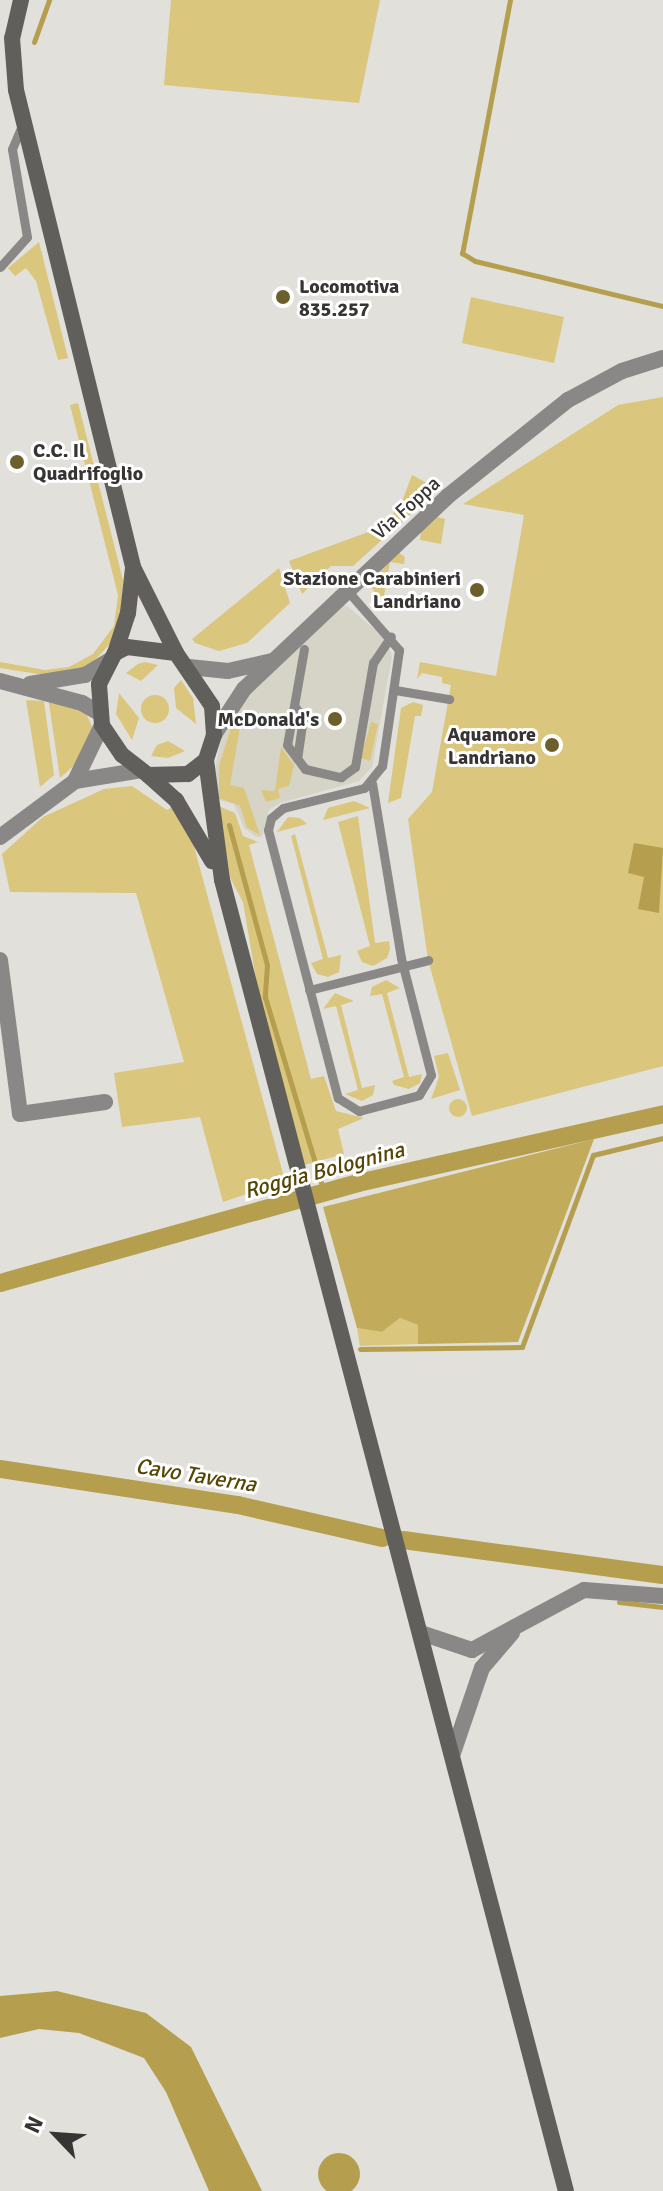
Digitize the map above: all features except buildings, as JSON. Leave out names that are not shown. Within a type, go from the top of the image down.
[{"type":"main road","points":[[21,0],[12,38],[16,90],[133,567],[176,653],[189,667],[212,706],[214,735],[206,760],[210,823],[222,880],[566,2191]]},
{"type":"main road","points":[[0,67],[16,90]]},
{"type":"main road","points":[[133,567],[128,613],[113,657],[99,684],[102,719],[142,773],[190,819],[222,880]]},
{"type":"main road","points":[[113,657],[127,647],[176,653]]},
{"type":"main road","points":[[142,773],[188,774],[206,760]]},
{"type":"street","name":"Via Foppa","points":[[214,735],[244,689],[346,589],[448,496],[568,400],[622,371],[663,358]]},
{"type":"street","points":[[25,685],[85,675],[113,657]]},
{"type":"street","points":[[189,667],[228,671],[273,660]]},
{"type":"street","points":[[0,681],[25,685],[102,719],[75,781],[0,837]]},
{"type":"street","points":[[75,781],[142,773]]},
{"type":"street","points":[[0,960],[20,1114],[105,1102]]},
{"type":"street","points":[[421,1633],[472,1650],[584,1590],[663,1596]]},
{"type":"street","points":[[453,1753],[482,1668],[521,1623]]},
{"type":"lane","points":[[0,267],[27,237],[12,149],[14,133],[24,121]]},
{"type":"lane","points":[[346,589],[391,636],[399,661],[382,766],[372,783],[402,967],[431,1075],[419,1095],[359,1111],[343,1106],[309,990],[269,824],[283,808],[372,783]]},
{"type":"lane","points":[[304,649],[296,708],[287,745],[297,759],[314,772],[341,777],[351,772],[373,663],[391,636]]},
{"type":"lane","points":[[395,690],[449,699]]},
{"type":"lane","points":[[309,990],[428,960]]},
{"type":"shaded area","points":[[171,0],[380,0],[359,103],[164,85]]},
{"type":"shaded area","points":[[39,242],[68,358],[58,360],[36,281],[26,268],[15,276],[8,268]]},
{"type":"shaded area","points":[[471,297],[564,317],[554,363],[462,343]]},
{"type":"shaded area","name":"Aquamore Landriano","points":[[663,397],[663,1066],[472,1116],[428,960],[408,819],[432,792],[451,685],[442,683],[442,677],[422,673],[417,679],[420,662],[496,676],[524,515],[463,504],[618,405]]},
{"type":"shaded area","points":[[78,403],[123,580],[121,611],[113,640],[89,667],[44,675],[0,668],[0,662],[45,670],[69,667],[93,654],[114,626],[118,595],[70,405]]},
{"type":"shaded area","points":[[412,475],[427,483],[423,503],[353,566],[331,566],[302,594],[289,561],[382,527],[401,504]]},
{"type":"shaded area","points":[[438,517],[445,519],[441,544],[420,540],[421,531]]},
{"type":"shaded area","points":[[398,552],[405,557],[404,564],[390,562],[383,601],[369,585]]},
{"type":"shaded area","points":[[279,568],[290,603],[247,643],[219,651],[195,643],[192,639]]},
{"type":"shaded area","points":[[347,606],[385,638],[392,656],[372,767],[359,781],[280,803],[269,810],[262,837],[256,837],[244,828],[234,804],[216,799],[214,774],[221,740],[248,693],[341,607]]},
{"type":"shaded area","points":[[138,664],[158,665],[141,681],[126,673]]},
{"type":"shaded area","points":[[181,680],[193,698],[196,724],[176,708],[174,688]]},
{"type":"shaded area","points":[[119,693],[139,718],[132,740],[116,714]]},
{"type":"shaded area","points":[[155,695],[165,699],[169,709],[165,719],[155,723],[145,719],[141,709],[145,699]]},
{"type":"shaded area","points":[[48,697],[86,713],[92,727],[77,763],[60,778]]},
{"type":"shaded area","points":[[26,700],[44,701],[54,775],[40,787]]},
{"type":"shaded area","points":[[413,702],[423,705],[421,716],[415,716],[401,798],[388,803],[401,708]]},
{"type":"shaded area","points":[[235,715],[242,716],[230,785],[244,788],[260,835],[247,828],[240,806],[219,798],[219,766]]},
{"type":"shaded area","points":[[371,722],[378,724],[370,761],[361,758]]},
{"type":"shaded area","points":[[168,741],[185,751],[168,758],[151,756],[157,745]]},
{"type":"shaded area","points":[[281,747],[294,765],[289,786],[278,789],[280,798],[266,802],[261,790],[275,791]]},
{"type":"shaded area","points":[[132,786],[167,810],[172,807],[192,839],[285,1181],[223,1202],[200,1117],[122,1127],[114,1073],[184,1062],[136,893],[10,892],[2,854],[43,817],[104,789]]},
{"type":"shaded area","points":[[354,801],[370,808],[323,820],[328,808]]},
{"type":"shaded area","points":[[216,805],[235,813],[243,836],[258,842],[249,845],[311,1079],[324,1076],[336,1111],[364,1118],[338,1129],[344,1154],[304,1165],[260,1003],[243,902],[226,870]]},
{"type":"shaded area","points":[[358,816],[375,943],[389,941],[390,949],[387,958],[373,966],[362,962],[357,951],[370,946],[338,822]]},
{"type":"shaded area","points":[[288,817],[300,818],[307,824],[277,832]]},
{"type":"shaded area","points":[[295,834],[328,958],[341,955],[339,972],[328,977],[317,974],[311,963],[323,959],[291,836]]},
{"type":"shaded area","points":[[634,843],[663,848],[659,913],[638,909],[644,877],[628,873]]},
{"type":"shaded area","points":[[386,980],[400,988],[387,993],[409,1077],[422,1074],[420,1083],[409,1089],[394,1085],[392,1081],[404,1077],[382,994],[370,996],[372,987]]},
{"type":"shaded area","points":[[335,993],[354,1001],[341,1005],[362,1088],[375,1085],[373,1095],[362,1101],[345,1094],[358,1090],[336,1006],[323,1009]]},
{"type":"shaded area","points":[[448,1053],[460,1090],[431,1099],[439,1077],[434,1056]]},
{"type":"shaded area","points":[[454,1099],[462,1099],[467,1108],[465,1115],[454,1117],[449,1112],[449,1104]]},
{"type":"shaded area","points":[[594,1139],[518,1342],[418,1344],[418,1325],[400,1318],[382,1332],[357,1328],[323,1207]]},
{"type":"shaded area","points":[[400,1318],[418,1325],[418,1344],[360,1346],[357,1328],[382,1332]]},
{"type":"shaded area","points":[[57,1991],[146,2013],[191,2047],[262,2191],[209,2191],[166,2092],[144,2058],[79,2033],[39,2029],[0,2038],[0,1996]]},
{"type":"shaded area","points":[[339,2153],[354,2159],[360,2174],[354,2189],[339,2195],[324,2189],[318,2174],[324,2159]]},
{"type":"waterway","points":[[34,42],[49,0]]},
{"type":"waterway","points":[[510,0],[462,253],[475,261],[663,306]]},
{"type":"waterway","points":[[229,825],[267,965],[265,997],[324,1193]]},
{"type":"waterway","name":"Roggia Bolognina","points":[[0,1283],[358,1183],[663,1114]]},
{"type":"waterway","points":[[360,1349],[522,1347],[593,1155],[663,1138]]},
{"type":"waterway","name":"Cavo Taverna","points":[[0,1469],[238,1505],[382,1538]]},
{"type":"waterway","name":"Cavo Taverna","points":[[403,1540],[663,1575]]},
{"type":"waterway","points":[[619,1602],[663,1607]]},
{"type":"place","name":"Locomotiva 835.257","points":[[283,297]]},
{"type":"place","name":"C.C. Il Quadrifoglio","points":[[17,462]]},
{"type":"place","name":"Stazione Carabinieri Landriano","points":[[477,590]]},
{"type":"place","name":"McDonald's","points":[[335,719]]},
{"type":"place","name":"Aquamore Landriano","points":[[552,745]]}]
